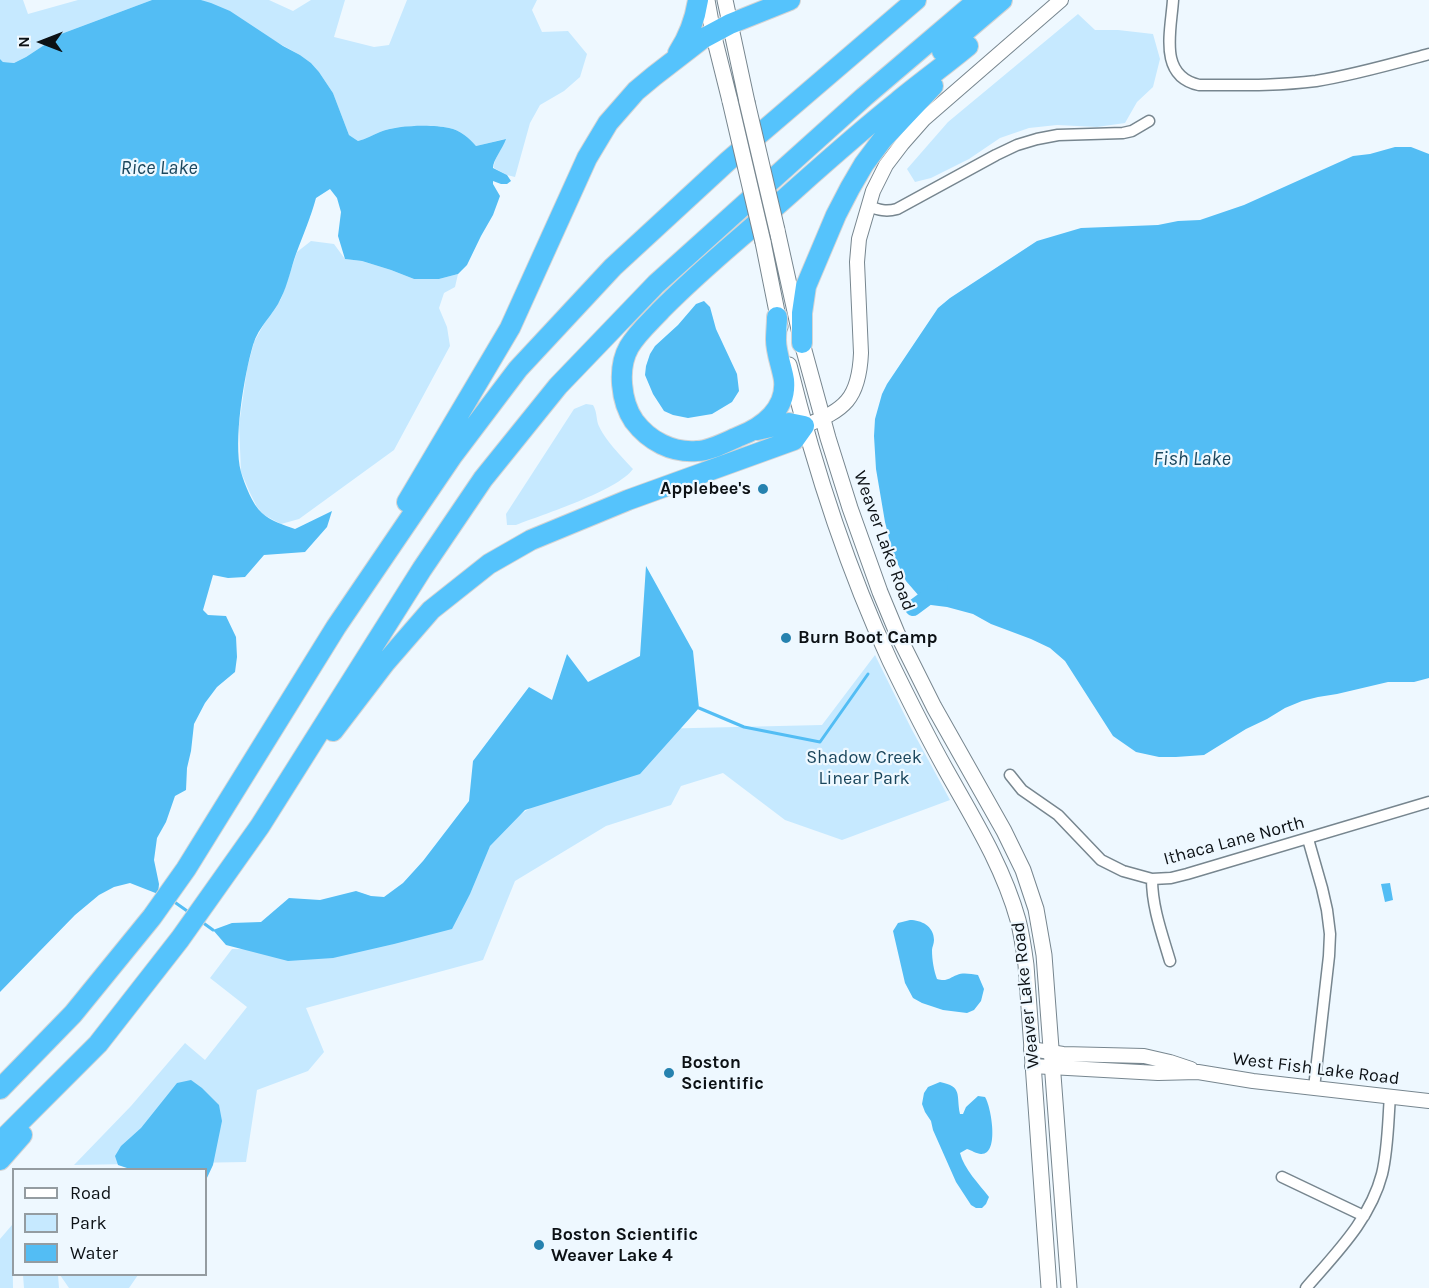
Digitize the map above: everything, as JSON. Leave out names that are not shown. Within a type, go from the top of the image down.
[{"type":"highway","points":[[671,62],[690,34],[698,0]]},
{"type":"highway","points":[[759,0],[789,0]]},
{"type":"highway","points":[[336,627],[399,514],[510,328],[587,158],[608,123],[636,91],[702,39],[789,0]]},
{"type":"highway","points":[[0,1089],[73,1014],[152,917],[186,869],[336,627],[453,455],[518,369],[613,267],[728,161],[916,0]]},
{"type":"highway","points":[[0,1160],[98,1044],[216,890],[260,826],[422,568],[483,479],[558,386],[656,284],[864,97],[978,0]]},
{"type":"highway","points":[[260,826],[385,663],[423,619],[452,592],[489,564],[531,540],[628,500],[794,440],[804,426],[789,423],[751,432],[699,451],[689,457],[674,458],[653,450],[637,438],[623,418],[616,398],[614,383],[616,357],[627,333],[639,317],[722,239],[1002,0]]},
{"type":"highway","points":[[699,451],[669,448],[643,432],[632,418],[622,386],[622,368],[627,350],[638,333],[690,281],[895,103],[968,46],[1018,0]]},
{"type":"highway","points":[[802,343],[802,313],[806,286],[850,188],[882,140],[968,46]]},
{"type":"highway","points":[[751,432],[767,421],[777,409],[783,396],[784,380],[776,341],[777,317]]},
{"type":"highway","points":[[0,1142],[98,1044]]},
{"type":"main road","name":"Weaver Lake Road","points":[[707,0],[722,29],[744,89],[802,343],[839,475],[886,609],[934,707],[1004,831],[1029,888],[1039,919],[1044,955],[1069,1288]]},
{"type":"main road","name":"Weaver Lake Road","points":[[726,0],[722,29],[730,101],[763,242],[777,317],[804,426],[834,519],[864,600],[890,660],[928,736],[990,848],[1010,894],[1021,930],[1049,1288]]},
{"type":"main road","points":[[1040,1288],[1039,1258],[1044,1229]]},
{"type":"street","points":[[804,426],[843,406],[854,391],[861,353],[858,251],[868,206],[886,165],[912,132],[941,104],[1061,0]]},
{"type":"street","points":[[1173,0],[1170,59],[1177,74],[1199,85],[1292,83],[1339,77],[1429,54]]},
{"type":"street","points":[[868,206],[882,211],[897,209],[996,155],[1037,139],[1058,135],[1123,133],[1149,122]]},
{"type":"street","name":"Ithaca Lane North","points":[[1010,775],[1022,790],[1058,814],[1101,860],[1123,871],[1152,879],[1187,874],[1429,802]]},
{"type":"street","points":[[1308,839],[1322,888],[1330,934],[1314,1088]]},
{"type":"street","points":[[1152,879],[1154,908],[1170,962]]},
{"type":"street","name":"West Fish Lake Road","points":[[1031,1049],[1052,1060],[1158,1073],[1198,1072],[1429,1101]]},
{"type":"street","name":"West Fish Lake Road","points":[[1032,1066],[1052,1060]]},
{"type":"street","points":[[1306,1288],[1352,1234],[1375,1195],[1382,1173],[1386,1148],[1390,1096]]},
{"type":"street","points":[[1282,1177],[1364,1216]]},
{"type":"green space","points":[[0,0],[23,0],[28,14],[78,0],[152,0],[61,34],[14,63],[3,62],[0,59]]},
{"type":"green space","points":[[201,0],[269,0],[293,11],[311,0],[345,0],[334,37],[374,47],[389,45],[407,0],[537,0],[532,10],[542,32],[568,31],[587,54],[580,77],[564,91],[540,105],[530,123],[515,177],[494,168],[505,139],[476,146],[453,129],[424,126],[387,130],[358,141],[349,135],[333,93],[311,63]]},
{"type":"green space","points":[[1078,14],[1095,30],[1153,34],[1160,59],[1153,87],[1137,102],[1125,123],[1097,127],[1057,125],[1029,128],[1000,138],[969,159],[931,178],[915,182],[907,169],[948,122]]},
{"type":"green space","points":[[311,241],[334,244],[345,259],[362,261],[414,279],[439,279],[458,274],[455,287],[444,293],[439,308],[447,327],[450,346],[394,450],[299,519],[281,524],[264,515],[257,507],[241,472],[239,425],[247,369],[254,342],[281,299],[297,252]]},
{"type":"green space","points":[[586,404],[593,405],[604,436],[633,469],[625,477],[596,493],[516,525],[507,525],[506,514],[574,409]]},
{"type":"green space","name":"Shadow Creek Linear Park","points":[[875,655],[950,800],[842,840],[785,820],[723,773],[681,786],[671,805],[606,826],[515,881],[483,960],[306,1008],[324,1052],[308,1071],[257,1090],[246,1162],[74,1165],[131,1106],[185,1043],[205,1060],[247,1007],[210,978],[232,949],[313,950],[651,729],[822,725]]},
{"type":"green space","points":[[12,1225],[13,1288],[0,1288],[0,1239]]},
{"type":"green space","points":[[23,1276],[58,1276],[59,1288],[24,1288]]},
{"type":"green space","points":[[61,1276],[137,1276],[129,1288],[69,1288]]},
{"type":"water","name":"Rice Lake","points":[[152,0],[201,0],[211,3],[230,11],[300,55],[319,72],[333,93],[349,135],[358,141],[387,130],[424,126],[453,129],[476,146],[506,139],[493,168],[507,175],[511,181],[501,184],[493,181],[500,196],[493,215],[467,265],[458,274],[439,279],[414,279],[362,261],[345,259],[338,236],[341,212],[337,198],[330,189],[316,198],[283,293],[258,332],[253,345],[243,391],[238,443],[241,472],[252,500],[265,516],[295,529],[332,511],[327,527],[305,552],[264,555],[245,577],[228,578],[213,575],[203,610],[208,615],[226,616],[236,637],[235,672],[217,687],[194,724],[186,790],[175,796],[166,822],[157,838],[154,860],[159,884],[158,894],[130,883],[114,887],[99,895],[75,915],[0,992],[0,59],[3,62],[14,63],[61,34]]},
{"type":"water","name":"Fish Lake","points":[[1395,147],[1411,147],[1429,154],[1429,678],[1414,682],[1388,682],[1302,701],[1246,729],[1204,755],[1159,757],[1136,752],[1113,736],[1065,661],[1050,648],[991,624],[973,614],[931,605],[919,596],[906,581],[893,554],[876,469],[875,419],[882,394],[938,308],[1037,241],[1081,228],[1158,225],[1200,220],[1244,205],[1353,156]]},
{"type":"water","points":[[704,301],[710,307],[716,329],[737,374],[739,391],[732,402],[712,414],[688,418],[673,415],[664,411],[653,394],[645,375],[646,366],[655,346],[696,304]]},
{"type":"water","points":[[646,566],[693,651],[699,708],[640,774],[525,810],[490,846],[452,929],[333,958],[288,961],[226,945],[213,930],[232,923],[261,922],[289,898],[320,900],[356,891],[384,897],[403,883],[469,801],[473,761],[529,687],[552,700],[567,654],[588,682],[640,656]]},
{"type":"water","points":[[1390,883],[1393,900],[1385,902],[1381,884]]},
{"type":"water","points":[[910,920],[922,923],[932,931],[934,940],[932,958],[937,979],[946,980],[962,974],[978,975],[984,989],[981,1001],[974,1010],[967,1013],[943,1010],[913,998],[905,983],[893,931],[898,923]]},
{"type":"water","points":[[191,1080],[219,1105],[222,1121],[213,1165],[207,1178],[207,1168],[127,1168],[118,1165],[115,1156],[121,1146],[141,1128],[177,1083]]},
{"type":"water","points":[[940,1082],[952,1086],[957,1092],[960,1114],[963,1114],[966,1107],[978,1096],[985,1097],[987,1102],[992,1129],[990,1147],[987,1152],[981,1154],[967,1149],[960,1153],[968,1171],[989,1197],[982,1208],[971,1205],[956,1182],[922,1104],[928,1087]]},
{"type":"waterway","points":[[913,608],[940,588]]},
{"type":"waterway","points":[[699,708],[744,727],[820,742],[868,674]]},
{"type":"waterway","points":[[173,901],[190,913]]},
{"type":"waterway","points":[[202,922],[213,930]]},
{"type":"place","name":"Applebee's","points":[[763,489]]},
{"type":"place","name":"Burn Boot Camp","points":[[786,638]]},
{"type":"place","name":"Boston Scientific","points":[[669,1073]]},
{"type":"place","name":"Boston Scientific Weaver Lake 4","points":[[539,1245]]}]
